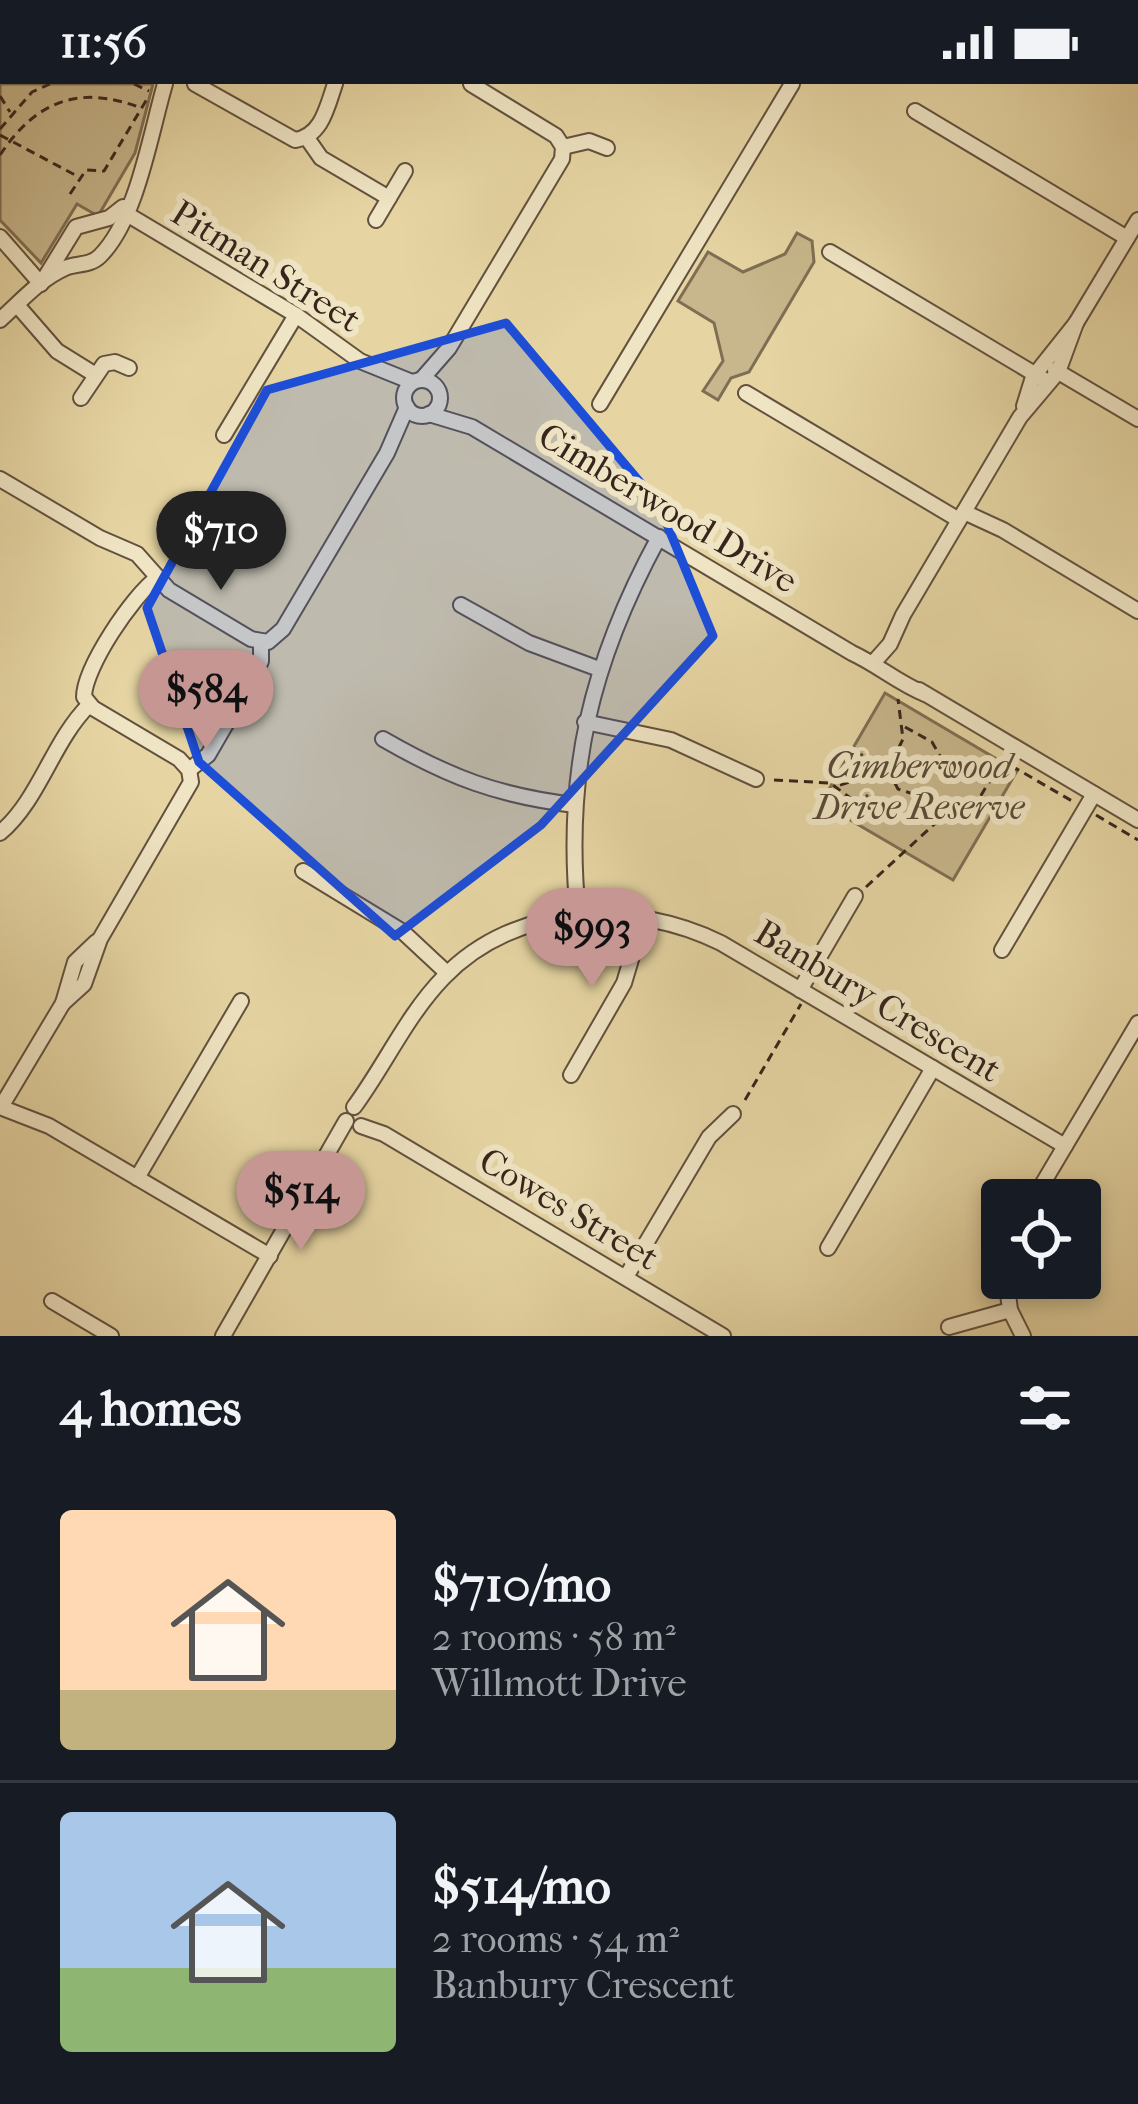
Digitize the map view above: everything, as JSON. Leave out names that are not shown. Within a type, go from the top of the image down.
[{"type":"street","points":[[0,320],[41,284],[68,267],[98,258],[133,193],[165,84]]},
{"type":"street","points":[[196,84],[288,138],[307,138]]},
{"type":"street","points":[[307,138],[326,111],[335,84]]},
{"type":"street","points":[[0,479],[100,538],[137,554],[169,590],[261,642],[274,640],[415,399],[560,166],[562,147],[551,132],[471,84]]},
{"type":"street","points":[[601,404],[792,84]]},
{"type":"street","points":[[915,111],[1127,238]]},
{"type":"street","points":[[307,138],[321,158],[389,198]]},
{"type":"street","points":[[562,147],[589,140],[607,148]]},
{"type":"street","points":[[376,220],[406,172]]},
{"type":"street","points":[[41,284],[76,227],[123,212]]},
{"type":"street","name":"Pitman Street","points":[[123,212],[296,315],[415,399]]},
{"type":"street","points":[[877,656],[1138,220]]},
{"type":"street","points":[[0,237],[41,284]]},
{"type":"street","points":[[830,252],[1138,419]]},
{"type":"street","points":[[17,305],[58,351],[94,374]]},
{"type":"street","points":[[224,435],[296,315]]},
{"type":"street","points":[[415,399],[438,406],[449,348]]},
{"type":"street","points":[[81,398],[94,374],[110,362],[129,368]]},
{"type":"street","name":"Cimberwood Drive","points":[[415,399],[438,391],[472,427]]},
{"type":"street","points":[[746,393],[1003,530],[1138,610]]},
{"type":"street","name":"Cimberwood Drive","points":[[415,399],[472,427],[851,653],[877,656],[894,680],[1138,820]]},
{"type":"street","points":[[578,915],[574,805],[585,722],[620,614],[659,537]]},
{"type":"street","points":[[157,578],[134,599],[83,692],[89,705],[179,759],[189,770],[188,789],[100,939],[75,962],[63,1003],[0,1107],[49,1126],[270,1256]]},
{"type":"street","points":[[460,605],[529,643],[599,669]]},
{"type":"street","points":[[248,689],[262,662],[261,642]]},
{"type":"street","points":[[0,833],[17,818],[70,728],[89,705]]},
{"type":"street","points":[[585,722],[671,740],[756,779]]},
{"type":"street","points":[[189,770],[208,755],[226,724]]},
{"type":"street","points":[[383,739],[467,783],[574,805]]},
{"type":"street","points":[[1002,950],[1094,794]]},
{"type":"street","points":[[303,871],[404,932],[447,973]]},
{"type":"street","points":[[800,990],[855,896]]},
{"type":"street","name":"Banbury Crescent","points":[[223,1336],[336,1144],[357,1118],[370,1085],[412,1016],[447,973],[519,929],[578,915],[644,916],[701,933],[1066,1146]]},
{"type":"street","points":[[571,1075],[624,983],[644,916]]},
{"type":"street","points":[[136,1178],[241,1001]]},
{"type":"street","points":[[1046,1179],[1138,1023]]},
{"type":"street","points":[[828,1248],[933,1068]]},
{"type":"street","points":[[626,1277],[709,1137],[733,1114]]},
{"type":"street","name":"Cowes Street","points":[[357,1118],[721,1336]]},
{"type":"street","points":[[1009,1299],[1023,1336]]},
{"type":"street","points":[[52,1301],[111,1336]]},
{"type":"street","points":[[949,1328],[1010,1310]]},
{"type":"path","points":[[50,84],[32,92],[0,132],[79,177]]},
{"type":"path","points":[[70,194],[79,177],[91,168],[104,171],[151,92],[134,84]]},
{"type":"path","points":[[0,155],[29,118],[66,94],[105,93],[141,108]]},
{"type":"path","points":[[0,96],[11,114]]},
{"type":"path","points":[[226,724],[248,689]]},
{"type":"path","points":[[839,787],[888,770],[902,746],[898,699]]},
{"type":"path","points":[[902,724],[910,733],[932,742],[944,763],[990,782]]},
{"type":"path","points":[[774,780],[829,782],[863,808],[907,820],[974,807],[990,782],[1010,765],[1138,840]]},
{"type":"path","points":[[888,770],[898,789],[919,798],[938,817]]},
{"type":"path","points":[[855,896],[938,817]]},
{"type":"path","points":[[745,1100],[800,1004],[814,1011],[820,1001]]},
{"type":"highlighted area","points":[[506,323],[659,505],[713,636],[541,825],[395,936],[199,762],[147,608],[267,390]]},
{"type":"green space","points":[[0,84],[153,84],[135,153],[98,216],[77,204],[41,263],[0,220]]},
{"type":"green space","points":[[797,233],[812,241],[814,262],[749,372],[731,378],[718,400],[703,391],[723,361],[714,323],[678,301],[708,252],[743,272],[785,254]]},
{"type":"green space","name":"Cimberwood Drive Reserve","points":[[885,693],[1017,771],[953,880],[821,803]]}]
